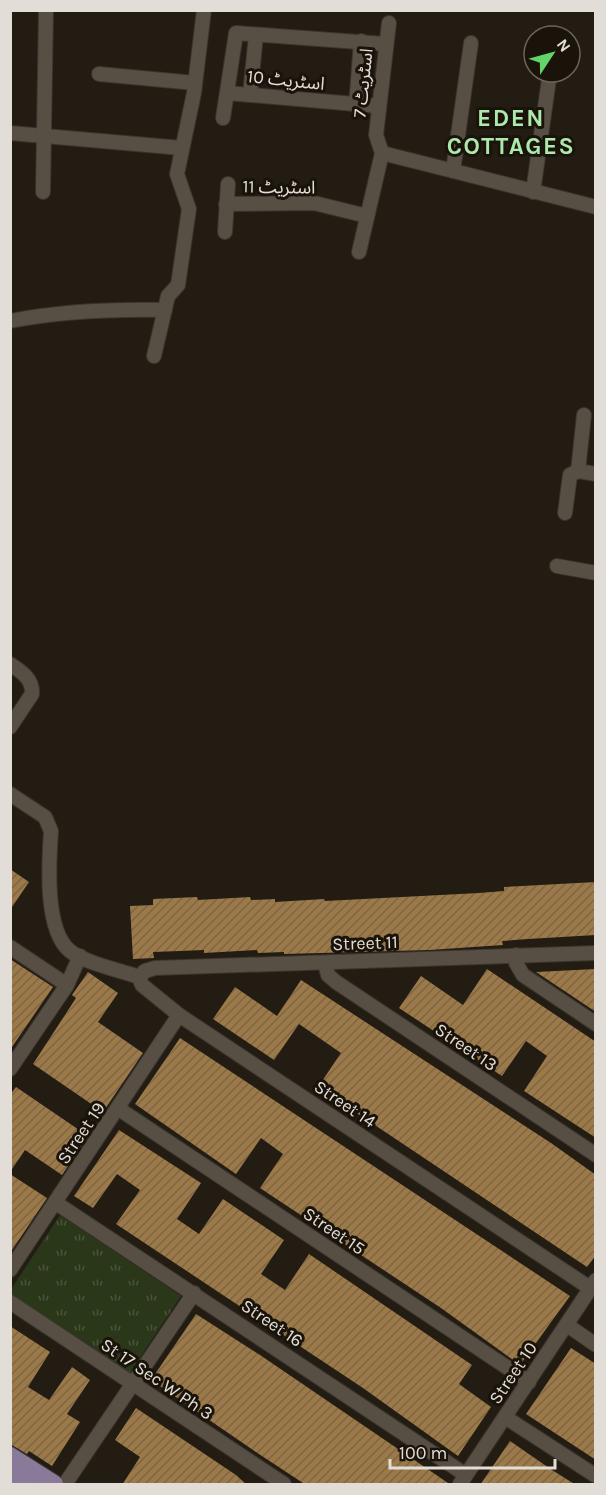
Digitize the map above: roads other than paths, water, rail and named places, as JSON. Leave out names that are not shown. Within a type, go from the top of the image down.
[{"type":"main road","points":[[10,1456],[54,1485]]},
{"type":"main road","points":[[10,1473],[28,1485]]},
{"type":"street","points":[[43,192],[46,10]]},
{"type":"street","points":[[154,356],[168,296],[178,285],[189,209],[177,174],[195,83],[204,10]]},
{"type":"street","name":"اسٹریٹ 7","points":[[359,252],[382,153],[376,135],[389,23]]},
{"type":"street","points":[[223,118],[236,33],[385,44]]},
{"type":"street","points":[[250,94],[256,34]]},
{"type":"street","points":[[356,106],[361,41]]},
{"type":"street","points":[[453,171],[471,43]]},
{"type":"street","points":[[99,74],[195,83]]},
{"type":"street","points":[[533,192],[548,84]]},
{"type":"street","name":"اسٹریٹ 10","points":[[227,93],[356,106],[378,106]]},
{"type":"street","points":[[10,133],[182,148]]},
{"type":"street","points":[[382,153],[596,207]]},
{"type":"street","points":[[225,232],[228,184]]},
{"type":"street","name":"اسٹریٹ 11","points":[[226,204],[314,203],[367,216]]},
{"type":"street","points":[[10,321],[51,314],[110,309],[165,310]]},
{"type":"street","points":[[578,471],[584,415]]},
{"type":"street","points":[[565,513],[570,476],[578,471],[596,474]]},
{"type":"street","points":[[557,566],[596,573]]},
{"type":"street","points":[[10,664],[30,680],[32,694],[10,727]]},
{"type":"street","points":[[10,794],[48,822],[51,831],[48,882],[52,909],[65,946],[80,956],[67,985],[10,1069]]},
{"type":"street","points":[[10,947],[67,985]]},
{"type":"street","name":"Street 11","points":[[139,977],[145,970],[155,968],[596,953]]},
{"type":"street","points":[[516,955],[518,969],[523,975],[596,1024]]},
{"type":"street","name":"Street 14","points":[[80,956],[139,977],[142,985],[178,1015],[593,1284]]},
{"type":"street","name":"Street 13","points":[[325,963],[328,975],[336,982],[596,1155]]},
{"type":"street","name":"Street 19","points":[[10,1270],[119,1109],[178,1015]]},
{"type":"street","name":"Street 15","points":[[119,1109],[529,1382]]},
{"type":"street","name":"Street 16","points":[[56,1203],[194,1293],[463,1480]]},
{"type":"street","name":"Street 10","points":[[463,1480],[593,1284]]},
{"type":"street","points":[[65,1485],[194,1293]]},
{"type":"street","name":"St 17 Sec W Ph 3","points":[[10,1302],[284,1485]]},
{"type":"street","points":[[567,1325],[596,1345]]},
{"type":"street","points":[[505,1417],[596,1476]]},
{"type":"district","name":"EDEN COTTAGES","points":[[511,132]]}]
